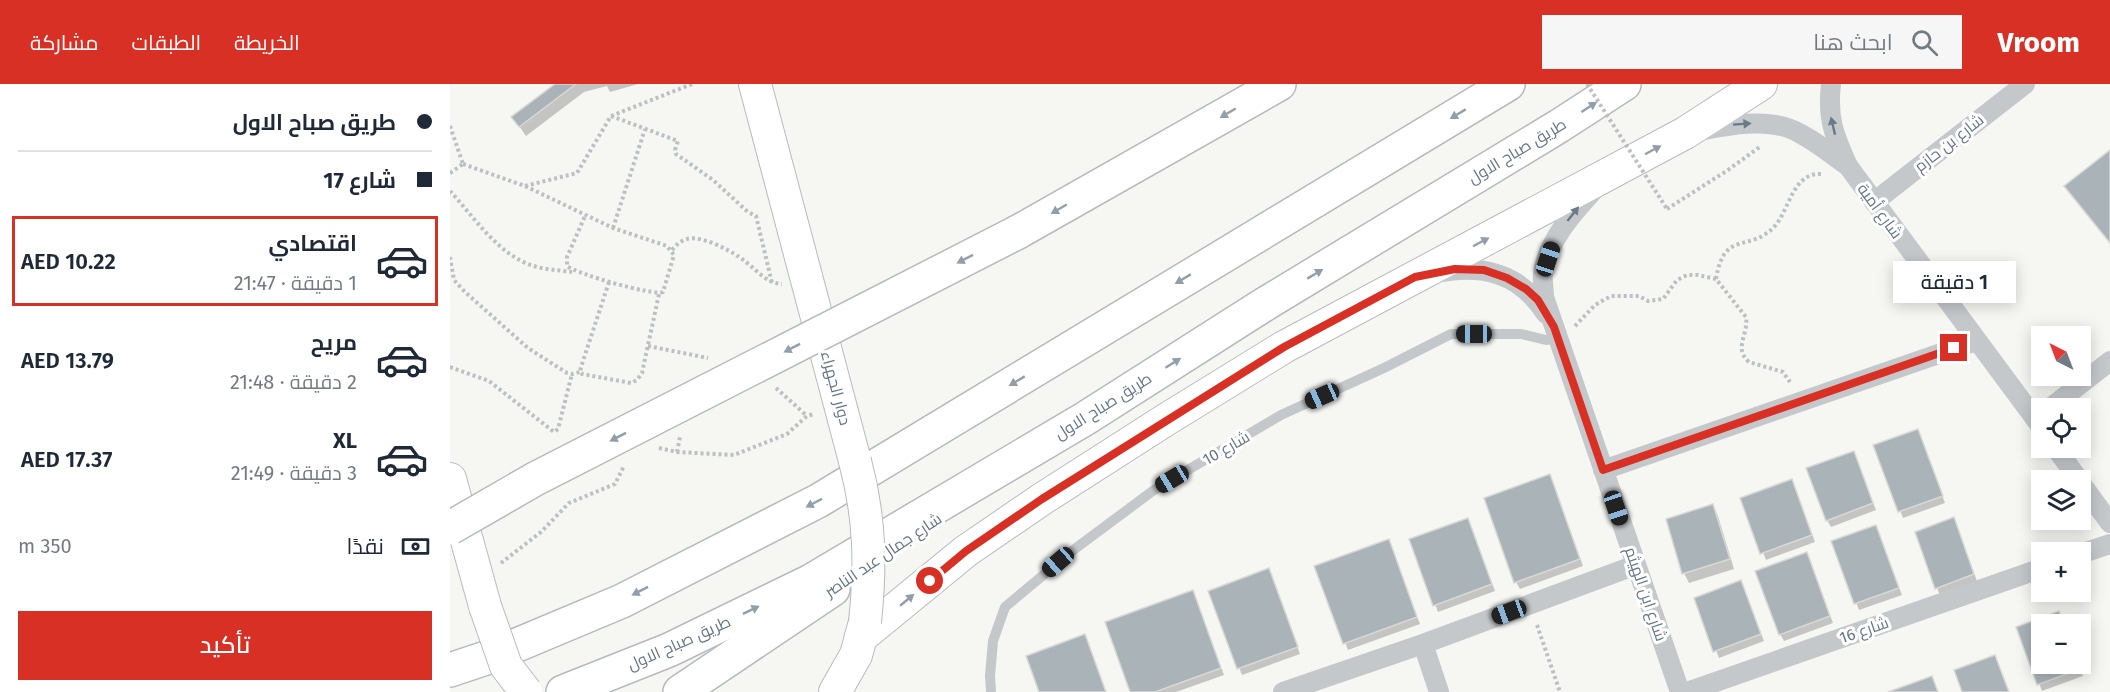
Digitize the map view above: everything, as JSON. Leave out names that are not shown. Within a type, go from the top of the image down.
[{"type":"highway","points":[[450,528],[546,474],[1018,232],[1279,84]]},
{"type":"highway","points":[[450,670],[486,658],[622,601],[818,501],[1508,84]]},
{"type":"highway","name":"طريق صباح الاول","points":[[563,692],[669,650],[811,581],[1086,418],[1265,304],[1560,126],[1624,84]]},
{"type":"highway","name":"شارع جمال عبد الناصر","points":[[680,692],[1086,418]]},
{"type":"highway","points":[[450,664],[486,658]]},
{"type":"main road","name":"دوار الجهراء","points":[[755,84],[863,491],[869,535],[870,578],[861,638],[835,692]]},
{"type":"main road","points":[[861,692],[861,638],[966,551],[1042,499],[1284,347],[1685,133],[1761,84]]},
{"type":"main road","points":[[450,479],[481,593],[506,666],[526,692]]},
{"type":"street","name":"شارع أمية","points":[[1832,84],[1828,106],[1833,132],[1851,171],[1976,340],[2031,405]]},
{"type":"street","name":"شارع بن حازم","points":[[1874,202],[2025,84]]},
{"type":"street","name":"شارع أمية","points":[[1685,133],[1751,124],[1787,127],[1817,144],[1851,171]]},
{"type":"street","name":"شارع ابن الهيثم","points":[[1610,174],[1570,216],[1552,246],[1544,273],[1544,297],[1680,692]]},
{"type":"street","name":"شارع ابن الهيثم","points":[[1415,277],[1455,269],[1484,270],[1507,278],[1526,289],[1538,300],[1556,332]]},
{"type":"street","points":[[1603,470],[1976,340]]},
{"type":"street","points":[[2066,398],[2110,361]]},
{"type":"street","points":[[2091,496],[2110,523]]},
{"type":"street","points":[[2091,550],[2110,544]]},
{"type":"street","points":[[1283,692],[1424,644],[1636,565]]},
{"type":"street","name":"شارع 16","points":[[1687,692],[2031,572]]},
{"type":"street","points":[[1424,644],[1439,692]]},
{"type":"lane","name":"شارع 10","points":[[991,692],[993,641],[1005,607],[1076,548],[1154,490],[1281,415],[1384,369],[1451,334],[1521,334],[1546,340],[1556,332]]},
{"type":"path","points":[[525,186],[577,173],[611,116],[692,84]]},
{"type":"path","points":[[1587,84],[1667,209],[1728,170],[1787,127]]},
{"type":"path","points":[[611,116],[678,141],[676,154],[713,180],[748,212],[756,216],[772,284]]},
{"type":"path","points":[[450,126],[463,164]]},
{"type":"path","points":[[613,228],[645,129]]},
{"type":"path","points":[[450,257],[454,280],[465,292],[528,348],[567,373],[580,372],[631,383],[637,380],[642,373],[659,294],[663,292],[666,285],[674,255],[672,250],[667,246],[585,216],[525,186],[463,164]]},
{"type":"path","points":[[450,173],[463,164]]},
{"type":"path","points":[[1716,279],[1719,264],[1732,245],[1759,238],[1774,227],[1794,189],[1806,178],[1817,174],[1851,171]]},
{"type":"path","points":[[450,191],[506,251],[526,264],[573,272],[659,294]]},
{"type":"path","points":[[573,272],[567,267],[567,257],[585,216]]},
{"type":"path","points":[[672,250],[679,242],[689,238],[711,242],[740,257],[772,284],[809,287]]},
{"type":"path","points":[[1556,332],[1577,325],[1595,305],[1611,296],[1639,296],[1648,301],[1663,299],[1677,280],[1687,275],[1716,279],[1746,317],[1747,323],[1740,346],[1745,358],[1749,362],[1783,372],[1789,378],[1798,402]]},
{"type":"path","points":[[580,372],[609,282]]},
{"type":"path","points":[[450,367],[489,381],[554,432],[558,429],[572,374]]},
{"type":"path","points":[[657,448],[676,452],[734,455],[787,434],[807,416]]},
{"type":"path","points":[[481,593],[569,503],[615,484],[626,464]]},
{"type":"path","points":[[1530,604],[1560,692]]},
{"type":"building","points":[[555,84],[576,84],[519,127],[511,117]]},
{"type":"building","points":[[2110,150],[2110,243],[2064,186]]},
{"type":"building","points":[[1918,429],[1943,496],[1898,512],[1873,445]]},
{"type":"building","points":[[1854,451],[1873,503],[1826,521],[1806,468]]},
{"type":"building","points":[[1550,474],[1580,559],[1514,583],[1484,498]]},
{"type":"building","points":[[1792,479],[1812,535],[1760,554],[1740,498]]},
{"type":"building","points":[[1713,504],[1730,559],[1682,574],[1666,519]]},
{"type":"building","points":[[1954,517],[1974,574],[1935,589],[1915,532]]},
{"type":"building","points":[[1468,518],[1492,584],[1433,606],[1409,539]]},
{"type":"building","points":[[1876,525],[1899,588],[1854,604],[1831,541]]},
{"type":"building","points":[[1389,539],[1417,617],[1343,644],[1314,566]]},
{"type":"building","points":[[1807,552],[1830,616],[1779,635],[1755,571]]},
{"type":"building","points":[[1269,568],[1298,647],[1237,669],[1208,591]]},
{"type":"building","points":[[1741,580],[1761,634],[1713,652],[1694,598]]},
{"type":"building","points":[[1193,590],[1221,668],[1155,692],[1130,692],[1105,622]]},
{"type":"building","points":[[2031,621],[2031,668],[2016,627]]},
{"type":"building","points":[[1085,634],[1106,692],[1039,692],[1026,656]]},
{"type":"building","points":[[1995,655],[2009,692],[1962,692],[1954,670]]},
{"type":"building","points":[[2033,674],[2067,674],[2037,685]]},
{"type":"building","points":[[1932,676],[1938,692],[1888,692]]},
{"type":"route","points":[[930,581],[966,551],[1042,499],[1167,419],[1284,347],[1415,277],[1455,269],[1484,270],[1507,278],[1526,289],[1538,300],[1554,327],[1603,470],[1954,348]]}]
